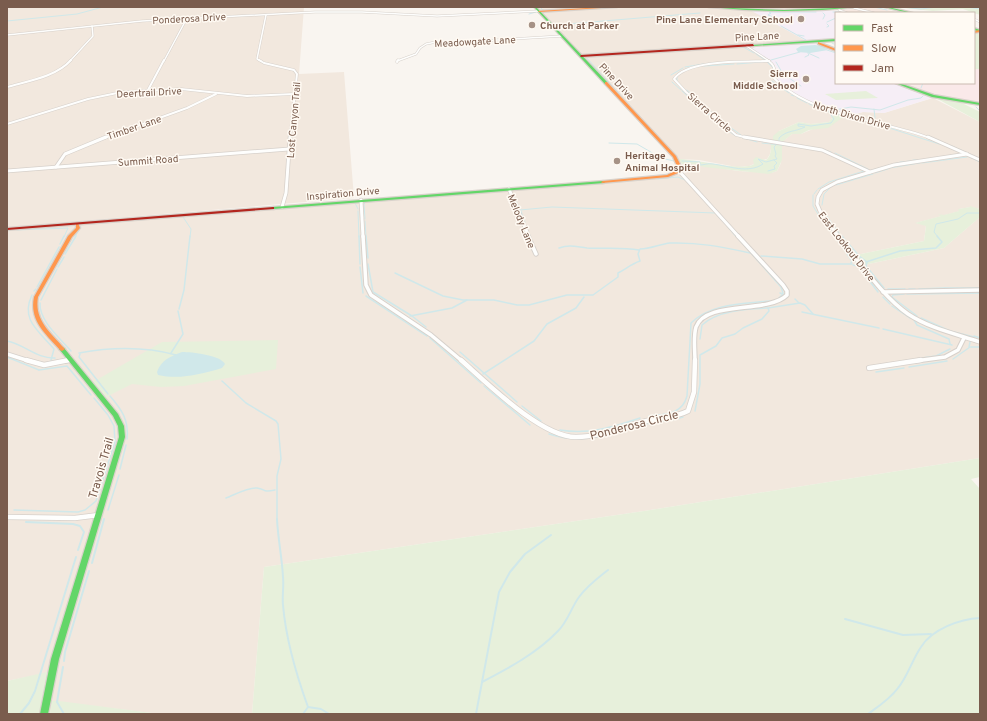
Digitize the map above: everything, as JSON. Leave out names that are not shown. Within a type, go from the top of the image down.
[{"type":"main road","points":[[537,9],[616,7]]},
{"type":"main road","points":[[709,7],[755,10],[843,11],[856,8]]},
{"type":"main road","points":[[878,7],[900,12]]},
{"type":"main road","points":[[885,7],[908,12]]},
{"type":"main road","name":"Pine Drive","points":[[537,9],[675,158],[679,166],[678,170]]},
{"type":"main road","points":[[835,41],[827,43],[835,48]]},
{"type":"main road","name":"Pine Lane","points":[[745,46],[835,41]]},
{"type":"main road","points":[[820,42],[835,49]]},
{"type":"main road","name":"Pine Lane","points":[[581,56],[820,42]]},
{"type":"main road","points":[[791,44],[818,43],[835,49]]},
{"type":"main road","points":[[899,84],[933,96],[980,103]]},
{"type":"main road","points":[[904,84],[934,95],[980,103]]},
{"type":"main road","name":"Inspiration Drive","points":[[7,229],[662,177],[673,175],[678,170]]},
{"type":"main road","name":"Travois Trail","points":[[44,714],[51,676],[120,447],[122,430],[116,415],[34,315],[33,308],[37,296],[70,236],[78,228],[77,224]]},
{"type":"street","points":[[856,8],[870,12]]},
{"type":"street","name":"Ponderosa Drive","points":[[7,35],[187,18],[348,11],[437,16],[537,9]]},
{"type":"street","name":"Lost Canyon Trail","points":[[266,15],[257,59],[262,63],[294,70],[297,76],[294,94],[286,193],[282,207]]},
{"type":"street","points":[[975,19],[979,17]]},
{"type":"street","points":[[148,90],[187,18]]},
{"type":"street","points":[[7,87],[54,73],[66,67],[93,36],[92,26]]},
{"type":"street","name":"Meadowgate Lane","points":[[397,62],[398,60],[418,53],[422,46],[431,43],[562,36]]},
{"type":"street","points":[[745,46],[769,61]]},
{"type":"street","name":"North Dixon Drive","points":[[769,61],[775,67],[774,78],[777,83],[807,102],[920,135],[980,160]]},
{"type":"street","name":"Sierra Circle","points":[[769,61],[692,66],[678,71],[674,75],[674,79],[677,84],[736,135],[753,140],[820,150],[870,172]]},
{"type":"street","name":"Deertrail Drive","points":[[7,124],[101,96],[121,92],[188,90],[252,97],[294,94]]},
{"type":"street","name":"Timber Lane","points":[[56,168],[65,154],[81,146],[187,108],[217,93]]},
{"type":"street","name":"Summit Road","points":[[7,171],[289,149]]},
{"type":"street","name":"East Lookout Drive","points":[[967,154],[896,165],[870,172],[826,187],[819,194],[817,204],[820,212],[832,228],[892,302],[916,318],[935,328],[980,342]]},
{"type":"street","name":"Ponderosa Circle","points":[[361,200],[366,285],[371,295],[433,336],[531,420],[558,434],[574,437],[587,437],[649,420],[680,415],[688,411],[694,392],[696,326],[699,321],[704,316],[715,312],[776,302],[783,299],[787,295],[787,291],[783,285],[678,170]]},
{"type":"street","name":"Melody Lane","points":[[509,189],[533,250],[536,254]]},
{"type":"street","points":[[883,292],[980,290]]},
{"type":"street","points":[[869,368],[943,358],[958,350],[964,338]]},
{"type":"street","points":[[7,354],[43,366],[54,365],[70,360]]},
{"type":"street","points":[[7,517],[75,518],[99,515]]},
{"type":"shaded area","points":[[7,7],[304,7],[299,74],[344,72],[354,198],[7,227]]},
{"type":"shaded area","points":[[537,7],[833,7],[839,10],[826,10],[808,42],[584,55],[581,54]]},
{"type":"shaded area","points":[[864,7],[875,7],[897,12],[843,12],[840,11]]},
{"type":"shaded area","points":[[750,10],[842,12],[835,12],[835,40],[808,42]]},
{"type":"shaded area","points":[[975,34],[980,34],[980,102],[938,95],[905,84],[975,84]]},
{"type":"shaded area","name":"Sierra Middle School","points":[[812,43],[822,44],[835,50],[835,84],[895,84],[912,91],[935,97],[884,113],[863,112],[851,115],[813,104],[784,87],[776,79],[777,69],[775,65],[750,48]]},
{"type":"shaded area","points":[[741,47],[747,48],[771,64],[774,70],[773,79],[779,86],[807,103],[836,112],[829,122],[811,124],[799,122],[779,131],[783,141],[792,134],[801,134],[846,115],[850,116],[863,112],[884,113],[933,98],[980,122],[980,209],[971,207],[959,209],[960,211],[916,223],[926,225],[924,241],[856,255],[864,265],[944,248],[980,217],[980,458],[644,511],[264,567],[252,714],[160,714],[52,701],[50,714],[39,714],[47,673],[7,681],[7,231],[663,178],[686,173],[682,164],[694,164],[738,171],[771,173],[777,171],[781,163],[782,145],[772,143],[770,154],[767,159],[754,161],[754,164],[749,166],[737,167],[699,160],[678,159],[584,57]]},
{"type":"green space","points":[[888,7],[980,7],[980,15],[963,9],[933,11],[904,8],[899,9]]},
{"type":"green space","points":[[975,34],[980,34],[980,69],[975,69]]},
{"type":"green space","points":[[895,84],[923,94],[912,91]]},
{"type":"green space","points":[[866,91],[878,98],[836,100],[825,94]]},
{"type":"green space","points":[[923,94],[960,102],[980,112],[980,122],[934,97]]},
{"type":"green space","points":[[836,112],[846,115],[828,128],[809,130],[801,134],[792,134],[781,143],[773,142],[773,136],[779,131],[799,122],[811,124],[829,122]]},
{"type":"green space","points":[[771,143],[782,145],[782,160],[777,171],[769,174],[704,167],[694,164],[682,164],[678,159],[729,166],[748,166],[754,164],[753,160],[756,157],[766,160],[769,157]]},
{"type":"green space","points":[[970,206],[980,209],[980,217],[944,248],[864,265],[856,255],[924,241],[926,226],[915,223],[941,216],[938,214],[944,215]]},
{"type":"green space","points":[[278,340],[276,369],[184,386],[161,387],[132,384],[106,397],[93,382],[162,342]]},
{"type":"green space","points":[[980,458],[980,477],[971,479],[980,489],[980,714],[252,714],[264,567],[644,511]]},
{"type":"green space","points":[[47,672],[39,714],[7,714],[7,681]]},
{"type":"green space","points":[[51,701],[59,701],[160,714],[50,714]]},
{"type":"water","points":[[801,46],[822,46],[828,50],[810,53],[798,52],[796,49]]},
{"type":"water","points":[[182,352],[199,353],[212,356],[218,358],[225,364],[222,368],[190,376],[174,377],[158,375],[157,372],[164,361]]},
{"type":"waterway","points":[[7,21],[77,14],[103,7]]},
{"type":"waterway","points":[[874,7],[887,10]]},
{"type":"waterway","points":[[902,7],[921,9],[937,7]]},
{"type":"waterway","points":[[967,7],[980,9]]},
{"type":"waterway","points":[[542,8],[541,9],[544,10]]},
{"type":"waterway","points":[[529,14],[536,12]]},
{"type":"waterway","points":[[773,17],[768,15],[771,13],[769,12],[816,12]]},
{"type":"waterway","points":[[833,12],[839,12]]},
{"type":"waterway","points":[[555,25],[700,13]]},
{"type":"waterway","points":[[823,13],[825,15],[823,19]]},
{"type":"waterway","points":[[827,22],[835,18]]},
{"type":"waterway","points":[[827,24],[829,26],[827,27]]},
{"type":"waterway","points":[[781,26],[806,40]]},
{"type":"waterway","points":[[798,35],[804,36]]},
{"type":"waterway","points":[[707,49],[743,47],[754,53]]},
{"type":"waterway","points":[[827,50],[835,53]]},
{"type":"waterway","points":[[771,60],[800,52]]},
{"type":"waterway","points":[[808,53],[819,58]]},
{"type":"waterway","points":[[756,54],[765,60]]},
{"type":"waterway","points":[[805,57],[809,55],[808,54]]},
{"type":"waterway","points":[[586,57],[624,99]]},
{"type":"waterway","points":[[737,64],[761,62]]},
{"type":"waterway","points":[[767,62],[773,68],[771,78]]},
{"type":"waterway","points":[[776,62],[783,74],[801,86]]},
{"type":"waterway","points":[[685,67],[703,64]]},
{"type":"waterway","points":[[704,66],[734,64]]},
{"type":"waterway","points":[[671,75],[683,68]]},
{"type":"waterway","points":[[677,81],[677,74],[688,68]]},
{"type":"waterway","points":[[772,81],[789,93]]},
{"type":"waterway","points":[[672,82],[681,90]]},
{"type":"waterway","points":[[921,88],[923,84]]},
{"type":"waterway","points":[[687,90],[704,105]]},
{"type":"waterway","points":[[682,91],[703,110]]},
{"type":"waterway","points":[[874,109],[880,110],[908,100],[921,98],[923,96]]},
{"type":"waterway","points":[[797,98],[807,103]]},
{"type":"waterway","points":[[809,104],[829,112]]},
{"type":"waterway","points":[[835,110],[851,107],[874,109]]},
{"type":"waterway","points":[[976,107],[980,111]]},
{"type":"waterway","points":[[873,121],[875,118],[874,109]]},
{"type":"waterway","points":[[709,110],[721,120]]},
{"type":"waterway","points":[[704,111],[718,122]]},
{"type":"waterway","points":[[779,142],[779,138],[782,135],[805,127],[798,126],[798,124],[811,126],[831,123],[834,119],[829,112]]},
{"type":"waterway","points":[[829,112],[842,115]]},
{"type":"waterway","points":[[723,122],[741,135]]},
{"type":"waterway","points":[[719,123],[734,135],[757,142]]},
{"type":"waterway","points":[[881,123],[891,125]]},
{"type":"waterway","points":[[880,125],[939,144]]},
{"type":"waterway","points":[[609,143],[637,144],[661,158],[674,161]]},
{"type":"waterway","points":[[762,143],[790,146]]},
{"type":"waterway","points":[[682,161],[700,162],[700,165],[711,164],[745,169],[757,167],[763,164],[758,159],[766,162],[777,159],[775,156],[776,154],[774,147],[776,145]]},
{"type":"waterway","points":[[952,146],[972,155]]},
{"type":"waterway","points":[[825,150],[831,152]]},
{"type":"waterway","points":[[835,153],[868,169]]},
{"type":"waterway","points":[[967,156],[980,162]]},
{"type":"waterway","points":[[922,163],[967,157]]},
{"type":"waterway","points":[[768,171],[775,169],[774,166],[777,163],[774,160]]},
{"type":"waterway","points":[[913,160],[919,160]]},
{"type":"waterway","points":[[900,162],[911,161]]},
{"type":"waterway","points":[[872,170],[897,163]]},
{"type":"waterway","points":[[890,168],[920,163]]},
{"type":"waterway","points":[[875,173],[888,169]]},
{"type":"waterway","points":[[818,189],[829,182],[864,171],[863,170]]},
{"type":"waterway","points":[[836,185],[873,174]]},
{"type":"waterway","points":[[658,179],[678,177],[685,180]]},
{"type":"waterway","points":[[822,205],[824,194],[832,186]]},
{"type":"waterway","points":[[814,194],[817,190]]},
{"type":"waterway","points":[[813,195],[813,206],[818,214]]},
{"type":"waterway","points":[[515,198],[520,210],[552,207],[715,213],[726,225]]},
{"type":"waterway","points":[[365,219],[364,204],[366,202]]},
{"type":"waterway","points":[[355,203],[358,209]]},
{"type":"waterway","points":[[358,211],[359,237]]},
{"type":"waterway","points":[[521,211],[525,222]]},
{"type":"waterway","points":[[824,212],[842,237]]},
{"type":"waterway","points":[[938,237],[934,232],[936,224],[958,219],[967,213],[980,213]]},
{"type":"waterway","points":[[183,217],[191,229],[190,237]]},
{"type":"waterway","points":[[820,217],[827,227]]},
{"type":"waterway","points":[[91,224],[163,218]]},
{"type":"waterway","points":[[365,221],[366,237]]},
{"type":"waterway","points":[[727,226],[736,237]]},
{"type":"waterway","points":[[75,237],[81,227]]},
{"type":"waterway","points":[[17,230],[68,228],[64,237]]},
{"type":"waterway","points":[[830,229],[835,237]]},
{"type":"waterway","points":[[60,244],[64,236]]},
{"type":"waterway","points":[[65,254],[76,236]]},
{"type":"waterway","points":[[179,309],[184,290],[190,236]]},
{"type":"waterway","points":[[359,236],[360,264]]},
{"type":"waterway","points":[[366,236],[368,258]]},
{"type":"waterway","points":[[736,236],[781,287],[783,293]]},
{"type":"waterway","points":[[835,236],[852,261],[851,263]]},
{"type":"waterway","points":[[842,236],[845,240]]},
{"type":"waterway","points":[[867,262],[900,251],[936,248],[942,242],[937,236]]},
{"type":"waterway","points":[[847,242],[859,256],[867,262]]},
{"type":"waterway","points":[[467,300],[494,300],[517,305],[529,305],[567,295],[593,295],[618,277],[618,273],[640,261],[638,254],[640,249],[670,243],[710,245],[750,253]]},
{"type":"waterway","points":[[559,248],[570,246],[639,250]]},
{"type":"waterway","points":[[37,287],[59,247]]},
{"type":"waterway","points":[[761,256],[802,259],[820,264],[852,264]]},
{"type":"waterway","points":[[58,267],[64,257]]},
{"type":"waterway","points":[[867,262],[866,266],[884,288]]},
{"type":"waterway","points":[[368,264],[373,292],[412,316]]},
{"type":"waterway","points":[[853,265],[858,266],[878,292]]},
{"type":"waterway","points":[[360,267],[363,293]]},
{"type":"waterway","points":[[41,300],[57,269]]},
{"type":"waterway","points":[[395,273],[443,296],[467,300]]},
{"type":"waterway","points":[[919,289],[980,288]]},
{"type":"waterway","points":[[888,289],[905,289]]},
{"type":"waterway","points":[[909,289],[915,289]]},
{"type":"waterway","points":[[779,298],[783,294],[780,293]]},
{"type":"waterway","points":[[907,294],[980,293]]},
{"type":"waterway","points":[[904,294],[893,295],[892,297],[917,316]]},
{"type":"waterway","points":[[32,295],[28,311],[30,318],[37,331],[54,349],[52,358]]},
{"type":"waterway","points":[[366,296],[427,336]]},
{"type":"waterway","points":[[484,373],[534,341],[547,324],[576,308],[584,297]]},
{"type":"waterway","points":[[883,297],[890,304]]},
{"type":"waterway","points":[[795,299],[799,303]]},
{"type":"waterway","points":[[412,316],[452,308],[467,300]]},
{"type":"waterway","points":[[649,416],[667,414],[677,410],[685,402],[687,396],[691,323],[699,316],[718,308],[770,301]]},
{"type":"waterway","points":[[40,303],[46,323],[71,351]]},
{"type":"waterway","points":[[768,308],[800,303],[805,305],[813,314]]},
{"type":"waterway","points":[[892,306],[910,318]]},
{"type":"waterway","points":[[695,411],[700,384],[700,355],[716,346],[722,338],[735,334],[743,328],[762,319],[769,311],[768,308]]},
{"type":"waterway","points":[[700,339],[702,325],[716,316],[733,311],[768,308]]},
{"type":"waterway","points":[[171,353],[183,334],[178,311]]},
{"type":"waterway","points":[[802,312],[879,328]]},
{"type":"waterway","points":[[412,316],[426,327]]},
{"type":"waterway","points":[[921,318],[950,331],[974,337]]},
{"type":"waterway","points":[[914,320],[917,325],[949,339],[950,344]]},
{"type":"waterway","points":[[883,329],[952,345]]},
{"type":"waterway","points":[[974,336],[980,338]]},
{"type":"waterway","points":[[430,338],[481,383]]},
{"type":"waterway","points":[[7,341],[19,345],[36,354],[52,358]]},
{"type":"waterway","points":[[969,347],[970,342]]},
{"type":"waterway","points":[[953,359],[970,347]]},
{"type":"waterway","points":[[971,347],[980,347]]},
{"type":"waterway","points":[[79,353],[128,348],[152,350],[176,355]]},
{"type":"waterway","points":[[922,358],[936,356],[950,349]]},
{"type":"waterway","points":[[460,352],[484,373]]},
{"type":"waterway","points":[[80,354],[79,357],[108,394]]},
{"type":"waterway","points":[[7,357],[39,370],[67,366],[91,395]]},
{"type":"waterway","points":[[909,367],[947,361]]},
{"type":"waterway","points":[[876,372],[904,368]]},
{"type":"waterway","points":[[484,373],[517,402]]},
{"type":"waterway","points":[[222,381],[246,403],[276,421],[278,424],[281,459],[277,476],[277,519]]},
{"type":"waterway","points":[[484,386],[530,425]]},
{"type":"waterway","points":[[110,396],[118,406],[126,421],[127,439]]},
{"type":"waterway","points":[[14,510],[78,512],[85,510],[96,501],[115,442],[114,426],[108,415],[94,398]]},
{"type":"waterway","points":[[522,406],[541,421]]},
{"type":"waterway","points":[[549,434],[575,439],[598,437],[646,424],[683,417]]},
{"type":"waterway","points":[[560,430],[581,432],[591,431],[640,418]]},
{"type":"waterway","points":[[120,469],[126,445]]},
{"type":"waterway","points":[[108,510],[119,475]]},
{"type":"waterway","points":[[226,498],[253,488],[260,488],[266,491],[275,490]]},
{"type":"waterway","points":[[92,563],[104,519]]},
{"type":"waterway","points":[[277,519],[282,563],[283,605],[286,631],[296,670],[308,707]]},
{"type":"waterway","points":[[26,522],[73,524],[80,526],[84,532],[78,550]]},
{"type":"waterway","points":[[482,682],[499,592],[510,572],[525,554],[551,535]]},
{"type":"waterway","points":[[20,714],[29,703],[35,691],[76,557]]},
{"type":"waterway","points":[[482,682],[522,660],[550,639],[564,623],[582,593],[608,570]]},
{"type":"waterway","points":[[64,661],[65,652],[89,571]]},
{"type":"waterway","points":[[868,714],[895,692],[905,678],[921,647],[932,635],[955,623],[980,618]]},
{"type":"waterway","points":[[845,619],[903,635],[931,634]]},
{"type":"waterway","points":[[63,667],[57,702],[64,714]]},
{"type":"waterway","points":[[476,714],[482,682]]},
{"type":"waterway","points":[[303,714],[308,707]]},
{"type":"waterway","points":[[308,707],[321,709],[329,714]]},
{"type":"traffic: fast","points":[[535,7],[606,83]]},
{"type":"traffic: fast","points":[[709,7],[784,10],[822,10],[859,7]]},
{"type":"traffic: fast","points":[[885,7],[908,12]]},
{"type":"traffic: fast","points":[[975,29],[980,31]]},
{"type":"traffic: fast","points":[[753,45],[835,40]]},
{"type":"traffic: fast","points":[[899,84],[933,96],[980,104]]},
{"type":"traffic: fast","points":[[273,208],[603,182]]},
{"type":"traffic: fast","points":[[44,714],[55,659],[122,437],[121,426],[116,415],[62,349]]},
{"type":"traffic: slow","points":[[539,11],[616,7]]},
{"type":"traffic: slow","points":[[975,32],[980,31]]},
{"type":"traffic: slow","points":[[819,43],[835,50]]},
{"type":"traffic: slow","points":[[603,182],[668,176],[677,172],[679,166],[675,157],[606,83]]},
{"type":"traffic: slow","points":[[62,349],[46,331],[38,319],[35,312],[35,305],[36,297],[70,236],[78,228],[77,224]]},
{"type":"traffic: jam","points":[[581,56],[753,45]]},
{"type":"traffic: jam","points":[[7,229],[273,208]]},
{"type":"place","name":"Pine Lane Elementary School","points":[[801,19]]},
{"type":"place","name":"Church at Parker","points":[[532,25]]},
{"type":"place","name":"Sierra Middle School","points":[[806,79]]},
{"type":"place","name":"Heritage Animal Hospital","points":[[617,161]]}]
